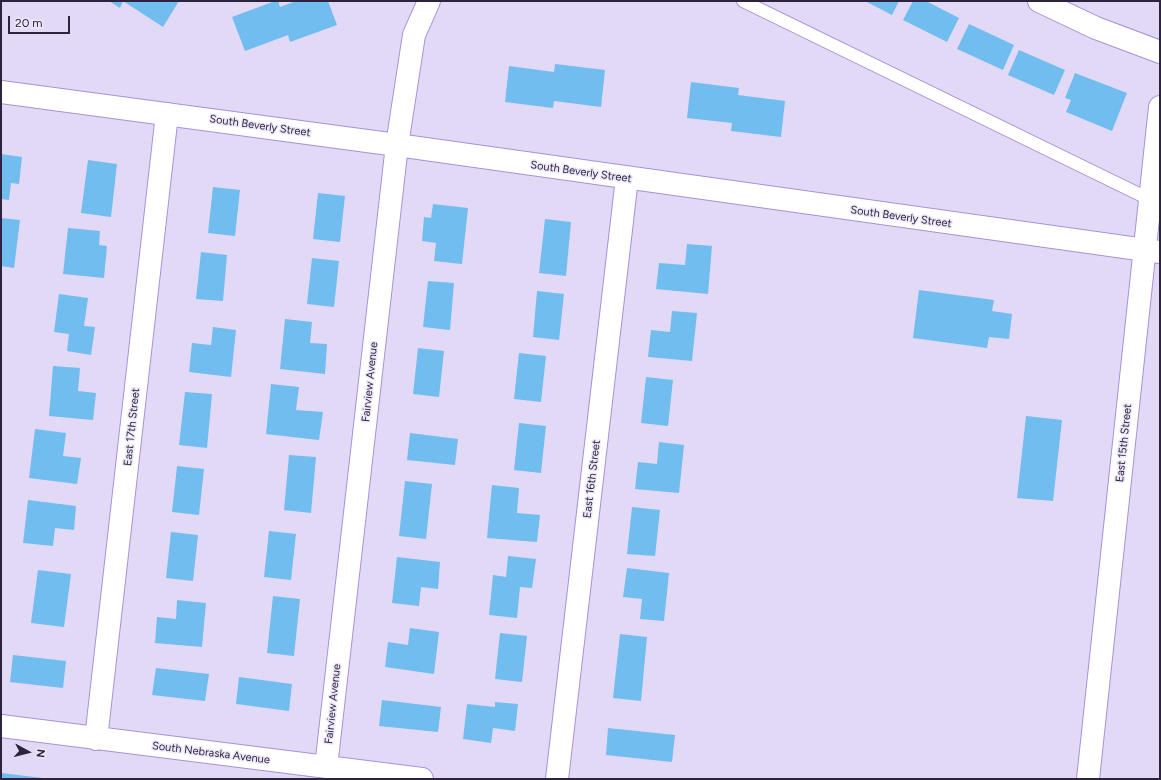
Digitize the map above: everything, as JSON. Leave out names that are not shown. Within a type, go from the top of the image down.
[{"type":"street","name":"Fairview Avenue","points":[[326,767],[397,145],[414,35],[430,1]]},
{"type":"street","points":[[1039,1],[1096,28],[1160,52]]},
{"type":"street","name":"South Beverly Street","points":[[1,92],[397,145],[1152,251]]},
{"type":"street","name":"East 15th Street","points":[[1088,779],[1152,251],[1149,200],[1160,107]]},
{"type":"street","name":"East 17th Street","points":[[96,739],[167,114]]},
{"type":"street","name":"East 16th Street","points":[[557,779],[627,178]]},
{"type":"street","name":"South Nebraska Avenue","points":[[1,726],[422,779]]},
{"type":"lane","points":[[743,1],[1149,200]]},
{"type":"building","points":[[109,1],[123,1],[120,8]]},
{"type":"building","points":[[123,1],[179,1],[163,27]]},
{"type":"building","points":[[278,1],[280,7],[296,1],[328,1],[337,25],[290,42],[288,35],[245,51],[232,17]]},
{"type":"building","points":[[865,1],[899,1],[892,15]]},
{"type":"building","points":[[913,1],[926,1],[959,18],[947,42],[903,20]]},
{"type":"building","points":[[969,24],[1014,45],[1003,70],[957,49]]},
{"type":"building","points":[[1019,50],[1065,70],[1054,95],[1008,75]]},
{"type":"building","points":[[555,64],[605,70],[601,107],[554,101],[553,108],[505,102],[509,66],[554,72]]},
{"type":"building","points":[[1075,73],[1127,93],[1112,131],[1066,112],[1071,100],[1065,98]]},
{"type":"building","points":[[691,82],[739,88],[738,95],[785,101],[781,137],[731,131],[732,123],[687,118]]},
{"type":"building","points":[[1,154],[22,157],[19,184],[11,183],[9,200],[1,199]]},
{"type":"building","points":[[88,160],[117,164],[111,217],[81,213]]},
{"type":"building","points":[[213,187],[240,190],[235,236],[208,233]]},
{"type":"building","points":[[318,193],[345,196],[340,242],[313,239]]},
{"type":"building","points":[[433,204],[468,208],[462,264],[434,261],[436,243],[422,241],[424,217],[431,218]]},
{"type":"building","points":[[1,218],[20,220],[14,268],[1,266]]},
{"type":"building","points":[[545,219],[571,222],[566,276],[539,273]]},
{"type":"building","points":[[68,228],[100,231],[99,245],[107,246],[104,278],[63,274]]},
{"type":"building","points":[[687,244],[712,246],[708,294],[656,289],[659,263],[685,265]]},
{"type":"building","points":[[201,252],[227,255],[223,301],[196,299]]},
{"type":"building","points":[[312,258],[339,261],[334,307],[307,304]]},
{"type":"building","points":[[428,281],[454,283],[450,330],[423,327]]},
{"type":"building","points":[[919,290],[994,300],[992,311],[1012,314],[1009,339],[989,337],[987,348],[913,338]]},
{"type":"building","points":[[537,291],[564,294],[559,340],[533,337]]},
{"type":"building","points":[[59,294],[88,298],[84,326],[95,327],[91,355],[67,351],[69,334],[54,332]]},
{"type":"building","points":[[672,311],[697,313],[692,361],[648,357],[651,330],[670,332]]},
{"type":"building","points":[[285,319],[312,322],[310,343],[327,344],[325,374],[280,369]]},
{"type":"building","points":[[213,327],[236,330],[231,377],[189,372],[192,343],[211,345]]},
{"type":"building","points":[[418,348],[444,351],[439,397],[413,394]]},
{"type":"building","points":[[519,353],[546,356],[541,402],[514,399]]},
{"type":"building","points":[[53,366],[80,368],[78,391],[96,393],[93,420],[49,416]]},
{"type":"building","points":[[646,377],[673,380],[668,426],[641,423]]},
{"type":"building","points":[[271,384],[299,387],[296,410],[323,412],[319,440],[266,434]]},
{"type":"building","points":[[185,392],[212,394],[207,448],[179,445]]},
{"type":"building","points":[[1026,416],[1062,420],[1053,501],[1017,498]]},
{"type":"building","points":[[519,423],[546,426],[541,473],[514,470]]},
{"type":"building","points":[[35,429],[66,433],[63,456],[81,458],[77,484],[29,478]]},
{"type":"building","points":[[410,433],[458,439],[455,465],[407,460]]},
{"type":"building","points":[[659,442],[684,445],[679,493],[635,489],[638,462],[657,464]]},
{"type":"building","points":[[289,455],[316,457],[311,513],[284,510]]},
{"type":"building","points":[[177,466],[204,469],[199,515],[172,512]]},
{"type":"building","points":[[405,481],[432,484],[426,539],[399,536]]},
{"type":"building","points":[[492,485],[519,488],[517,513],[540,515],[537,542],[487,538]]},
{"type":"building","points":[[28,500],[76,506],[74,530],[55,528],[53,546],[23,543]]},
{"type":"building","points":[[632,507],[660,510],[655,556],[627,554]]},
{"type":"building","points":[[269,531],[296,534],[291,580],[264,577]]},
{"type":"building","points":[[171,532],[198,535],[193,581],[166,578]]},
{"type":"building","points":[[508,556],[536,559],[532,588],[520,587],[517,618],[489,615],[493,575],[506,577]]},
{"type":"building","points":[[397,557],[440,562],[438,589],[421,587],[419,606],[392,603]]},
{"type":"building","points":[[627,568],[669,573],[664,621],[640,619],[642,599],[623,597]]},
{"type":"building","points":[[38,570],[71,574],[64,627],[31,623]]},
{"type":"building","points":[[273,596],[300,599],[294,656],[267,653]]},
{"type":"building","points":[[177,600],[206,603],[202,647],[155,643],[157,617],[176,619]]},
{"type":"building","points":[[410,628],[439,632],[434,674],[385,667],[388,642],[408,645]]},
{"type":"building","points":[[500,633],[527,636],[522,682],[495,679]]},
{"type":"building","points":[[620,634],[647,637],[641,701],[613,698]]},
{"type":"building","points":[[13,655],[66,661],[63,688],[10,682]]},
{"type":"building","points":[[156,668],[209,674],[205,701],[152,695]]},
{"type":"building","points":[[239,677],[292,684],[289,711],[236,704]]},
{"type":"building","points":[[382,700],[441,707],[438,732],[379,726]]},
{"type":"building","points":[[495,702],[518,704],[515,731],[493,728],[491,743],[463,739],[467,704],[495,707]]},
{"type":"building","points":[[608,728],[675,735],[672,762],[606,755]]},
{"type":"building","points":[[1,773],[43,778],[43,779],[1,779]]}]
